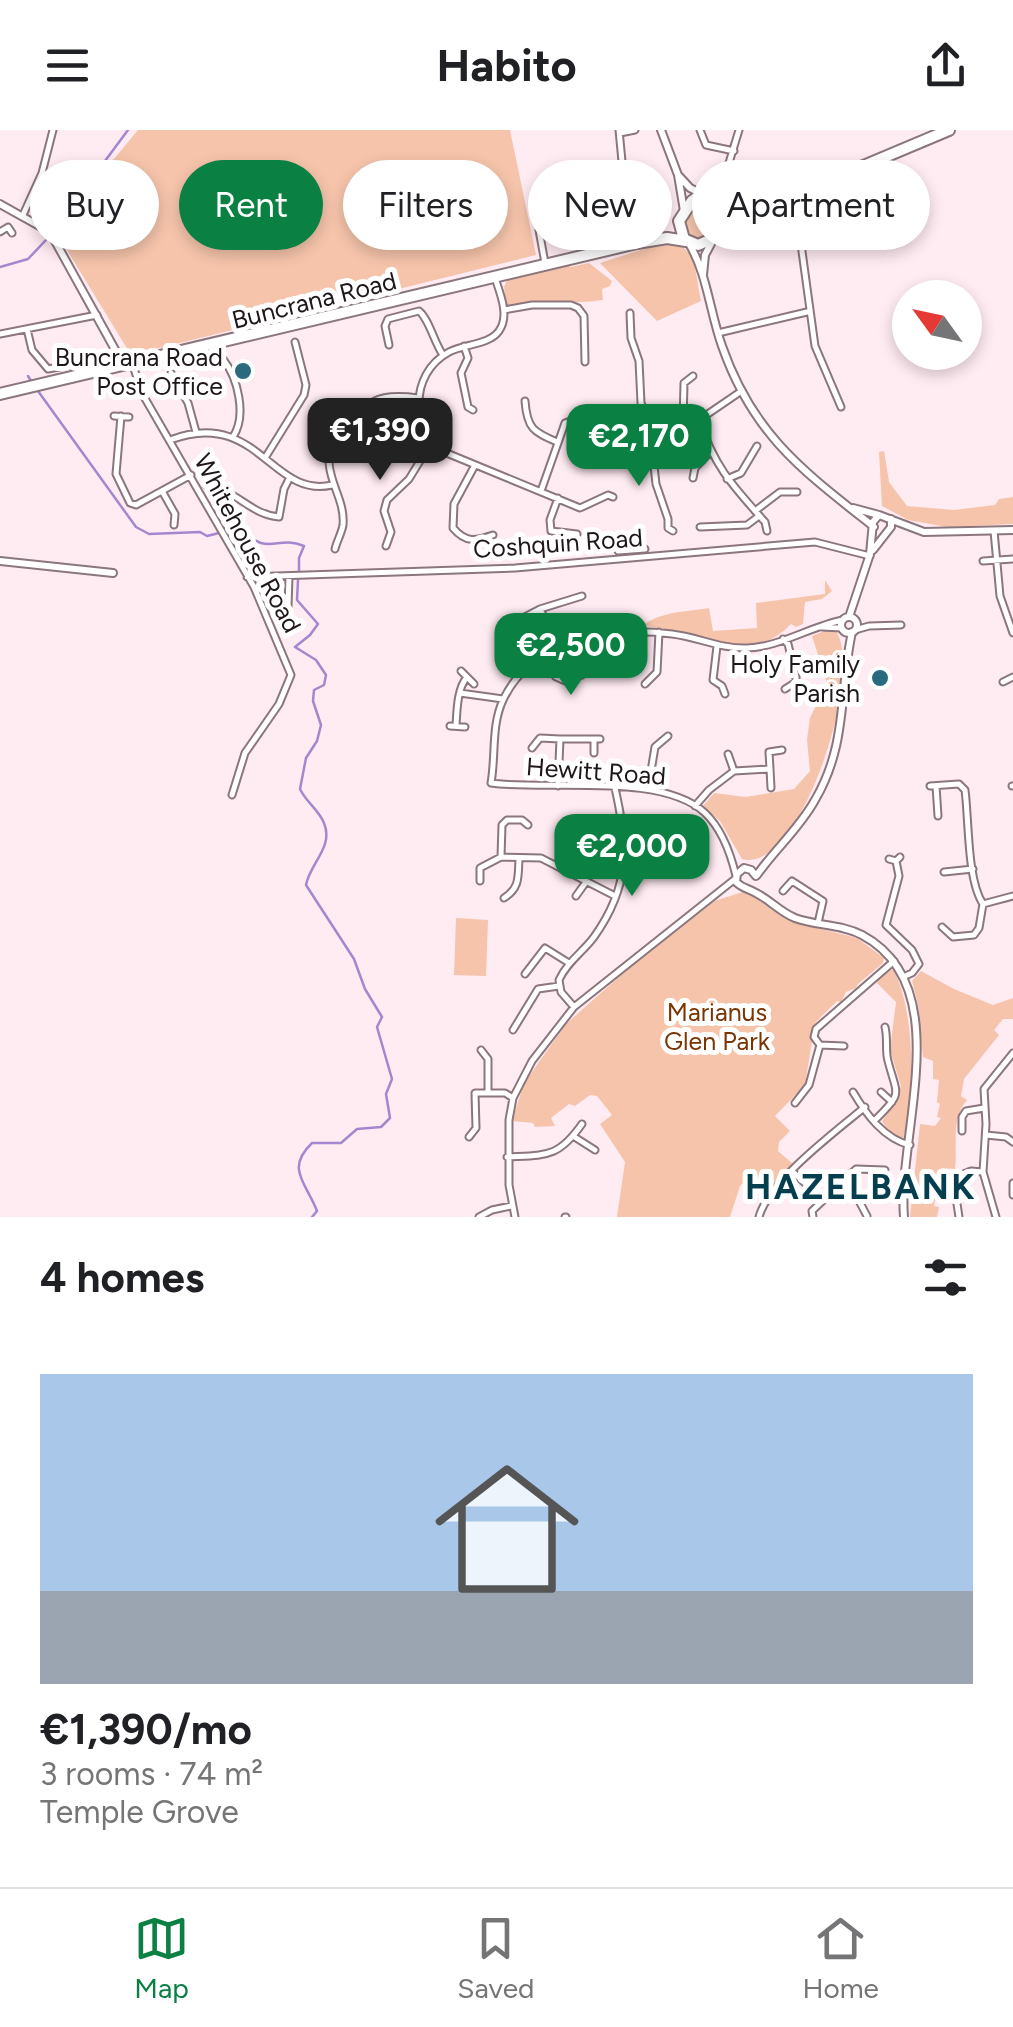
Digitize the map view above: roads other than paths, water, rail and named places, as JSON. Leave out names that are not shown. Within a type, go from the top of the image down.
[{"type":"highway","points":[[879,160],[949,130]]},
{"type":"highway","points":[[692,205],[682,217],[681,235],[692,243]]},
{"type":"highway","name":"Buncrana Road","points":[[672,223],[682,217]]},
{"type":"highway","name":"Buncrana Road","points":[[672,240],[687,242]]},
{"type":"highway","name":"Buncrana Road","points":[[0,394],[610,250]]},
{"type":"street","points":[[23,215],[38,185],[52,130]]},
{"type":"street","points":[[622,160],[619,132],[635,130]]},
{"type":"street","points":[[661,130],[678,175],[682,217]]},
{"type":"street","points":[[700,130],[706,146],[734,152]]},
{"type":"street","points":[[731,160],[739,130]]},
{"type":"street","points":[[678,175],[692,189]]},
{"type":"street","points":[[0,204],[50,232],[128,364]]},
{"type":"street","points":[[0,232],[8,227],[12,233]]},
{"type":"street","points":[[687,242],[740,392],[801,470],[881,533],[910,528],[945,532],[1013,530]]},
{"type":"street","points":[[543,250],[546,266]]},
{"type":"street","points":[[702,276],[708,250]]},
{"type":"street","points":[[801,250],[815,346],[841,407]]},
{"type":"street","points":[[495,278],[504,310],[501,329],[492,337],[444,355],[428,375],[418,398],[419,417],[431,442],[580,508],[608,495],[613,497]]},
{"type":"street","points":[[504,310],[532,305],[578,308],[584,316],[585,362]]},
{"type":"street","points":[[388,345],[388,319],[419,311],[444,355]]},
{"type":"street","points":[[718,333],[808,312]]},
{"type":"street","points":[[630,314],[656,484],[672,531]]},
{"type":"street","points":[[0,334],[97,316]]},
{"type":"street","points":[[27,329],[32,350],[48,369],[92,361]]},
{"type":"street","points":[[265,458],[304,395],[306,385],[295,342]]},
{"type":"street","points":[[464,346],[468,358],[461,373],[468,408],[473,410]]},
{"type":"street","points":[[223,360],[230,368],[240,410],[240,426],[233,437]]},
{"type":"street","name":"Whitehouse Road","points":[[128,364],[247,577],[290,675],[279,704],[245,753],[232,796]]},
{"type":"street","points":[[171,373],[188,404],[196,432]]},
{"type":"street","points":[[683,422],[684,384],[693,376]]},
{"type":"street","points":[[649,422],[700,420],[740,392]]},
{"type":"street","points":[[361,445],[366,440],[365,412],[370,404],[388,397],[418,398]]},
{"type":"street","points":[[525,401],[527,424],[532,432],[557,442]]},
{"type":"street","points":[[122,417],[116,474],[130,504],[136,505],[190,475]]},
{"type":"street","points":[[542,491],[565,423],[573,420],[608,433]]},
{"type":"street","points":[[700,420],[710,451],[768,531]]},
{"type":"street","points":[[170,440],[196,432],[233,437],[290,477],[318,488],[332,484]]},
{"type":"street","points":[[335,549],[343,526],[342,510],[332,484],[331,444],[336,435]]},
{"type":"street","points":[[386,546],[391,532],[384,511],[388,500],[409,479],[431,442]]},
{"type":"street","points":[[728,479],[741,473],[757,446]]},
{"type":"street","points":[[693,478],[710,451]]},
{"type":"street","points":[[475,464],[454,504],[453,528],[462,538],[474,541],[493,535]]},
{"type":"street","points":[[206,485],[231,491],[262,514],[279,517],[290,477]]},
{"type":"street","points":[[162,491],[175,514],[174,525]]},
{"type":"street","points":[[700,527],[747,525],[780,492],[797,492]]},
{"type":"street","points":[[558,498],[550,520],[551,531],[577,534]]},
{"type":"street","points":[[852,508],[910,528]]},
{"type":"street","points":[[723,892],[745,889],[756,878],[795,832],[822,786],[840,734],[849,626],[870,554],[874,519],[879,515]]},
{"type":"street","points":[[870,554],[888,531],[890,518]]},
{"type":"street","points":[[994,531],[1000,596],[1010,615],[1013,633]]},
{"type":"street","name":"Coshquin Road","points":[[247,577],[515,568],[634,554],[815,542],[870,554]]},
{"type":"street","points":[[618,551],[634,554],[645,550]]},
{"type":"street","points":[[0,560],[113,573]]},
{"type":"street","points":[[983,560],[1013,560]]},
{"type":"street","points":[[288,607],[289,576]]},
{"type":"street","points":[[502,634],[540,609],[582,596]]},
{"type":"street","points":[[540,609],[558,646]]},
{"type":"street","points":[[460,693],[504,699],[527,669],[558,646],[608,634],[659,632],[717,646],[750,648],[818,627],[901,625]]},
{"type":"street","points":[[645,684],[657,672],[659,632]]},
{"type":"street","points":[[784,639],[796,677],[796,682],[785,689]]},
{"type":"street","points":[[717,646],[713,680],[725,694]]},
{"type":"street","points":[[542,658],[556,677],[564,681],[582,675],[588,661],[575,662]]},
{"type":"street","points":[[460,670],[474,684]]},
{"type":"street","points":[[465,726],[453,726],[467,677]]},
{"type":"street","name":"Hewitt Road","points":[[504,699],[496,722],[491,783],[671,793],[706,814],[731,855],[736,878]]},
{"type":"street","points":[[648,789],[655,746],[668,736]]},
{"type":"street","points":[[532,748],[540,738],[597,739],[594,753]]},
{"type":"street","points":[[558,786],[560,739]]},
{"type":"street","points":[[771,788],[769,752],[782,750]]},
{"type":"street","points":[[728,754],[734,771]]},
{"type":"street","points":[[695,806],[734,771],[770,769]]},
{"type":"street","points":[[930,812],[938,814],[933,786],[959,784],[964,790],[973,869],[983,904],[974,935],[962,938],[942,932]]},
{"type":"street","points":[[559,986],[569,963],[593,938],[615,896],[626,848],[615,788]]},
{"type":"street","points":[[501,857],[500,831],[507,820],[522,820],[528,825]]},
{"type":"street","points":[[591,838],[603,829],[623,824]]},
{"type":"street","points":[[492,825],[500,831]]},
{"type":"street","points":[[626,848],[652,847],[663,833]]},
{"type":"street","name":"Hewitt Road","points":[[731,855],[748,868]]},
{"type":"street","points":[[480,881],[480,868],[501,857],[540,858],[615,896]]},
{"type":"street","points":[[504,898],[518,883],[519,859]]},
{"type":"street","points":[[895,859],[899,876],[886,925],[912,950],[919,964],[903,976]]},
{"type":"street","points":[[516,1217],[511,1206],[508,1120],[532,1061],[574,1007],[723,892],[748,868],[766,862]]},
{"type":"street","points":[[748,868],[764,897]]},
{"type":"street","points":[[942,873],[973,869]]},
{"type":"street","points":[[736,878],[745,889],[796,918],[860,934],[894,961],[903,976],[912,1000],[915,1041],[915,1097],[902,1200],[904,1217]]},
{"type":"street","points":[[783,890],[792,881],[823,902],[818,923]]},
{"type":"street","points":[[576,896],[586,882]]},
{"type":"street","points":[[983,904],[1013,896]]},
{"type":"street","points":[[525,974],[545,948],[569,963]]},
{"type":"street","points":[[844,1046],[820,1045],[814,1037],[816,1029],[894,961]]},
{"type":"street","points":[[559,986],[574,1007]]},
{"type":"street","points":[[513,1030],[538,989],[559,986]]},
{"type":"street","points":[[874,1121],[897,1092],[886,1055],[885,1027]]},
{"type":"street","points":[[795,1103],[809,1084],[820,1045]]},
{"type":"street","points":[[481,1050],[488,1059],[488,1092]]},
{"type":"street","points":[[996,1217],[983,1172],[984,1090],[1012,1055]]},
{"type":"street","points":[[852,1092],[892,1139],[910,1145]]},
{"type":"street","points":[[882,1092],[892,1102]]},
{"type":"street","points":[[470,1137],[476,1128],[475,1093],[505,1093],[514,1098]]},
{"type":"street","points":[[759,1217],[767,1200],[792,1171],[864,1107]]},
{"type":"street","points":[[962,1131],[966,1112],[984,1108]]},
{"type":"street","points":[[507,1157],[552,1154],[562,1149],[582,1124]]},
{"type":"street","points":[[986,1135],[1006,1137],[1013,1142]]},
{"type":"street","points":[[574,1136],[595,1150]]},
{"type":"street","points":[[813,1217],[812,1212],[856,1169],[877,1165],[886,1170]]},
{"type":"street","points":[[792,1171],[824,1201]]},
{"type":"street","points":[[959,1217],[955,1191],[959,1176],[970,1171],[983,1172]]},
{"type":"street","points":[[842,1183],[858,1199],[867,1216]]},
{"type":"street","points":[[1013,1183],[1013,1195]]},
{"type":"street","points":[[479,1217],[511,1206]]},
{"type":"waterway","points":[[106,160],[128,130]]},
{"type":"waterway","points":[[0,267],[28,259],[37,250]]},
{"type":"waterway","points":[[28,376],[31,381]]},
{"type":"waterway","points":[[38,391],[136,527],[149,534],[219,533]]},
{"type":"waterway","points":[[224,531],[239,529],[266,544],[304,546],[299,571]]},
{"type":"waterway","points":[[298,580],[297,600],[318,624],[295,647],[316,660],[326,675],[324,685],[314,690],[313,701],[321,725],[306,758],[300,789],[322,818],[326,840],[306,885],[354,959],[365,989],[382,1017],[377,1027],[392,1079],[386,1094],[390,1118],[381,1127],[357,1129],[341,1143],[312,1143],[304,1152],[299,1168],[317,1211],[312,1217]]},
{"type":"place","name":"Buncrana Road Post Office","points":[[243,371]]},
{"type":"place","name":"Holy Family Parish","points":[[880,678]]},
{"type":"district","name":"HAZELBANK","points":[[861,1187]]},
{"type":"park label","name":"Marianus Glen Park","points":[[717,1026]]}]
